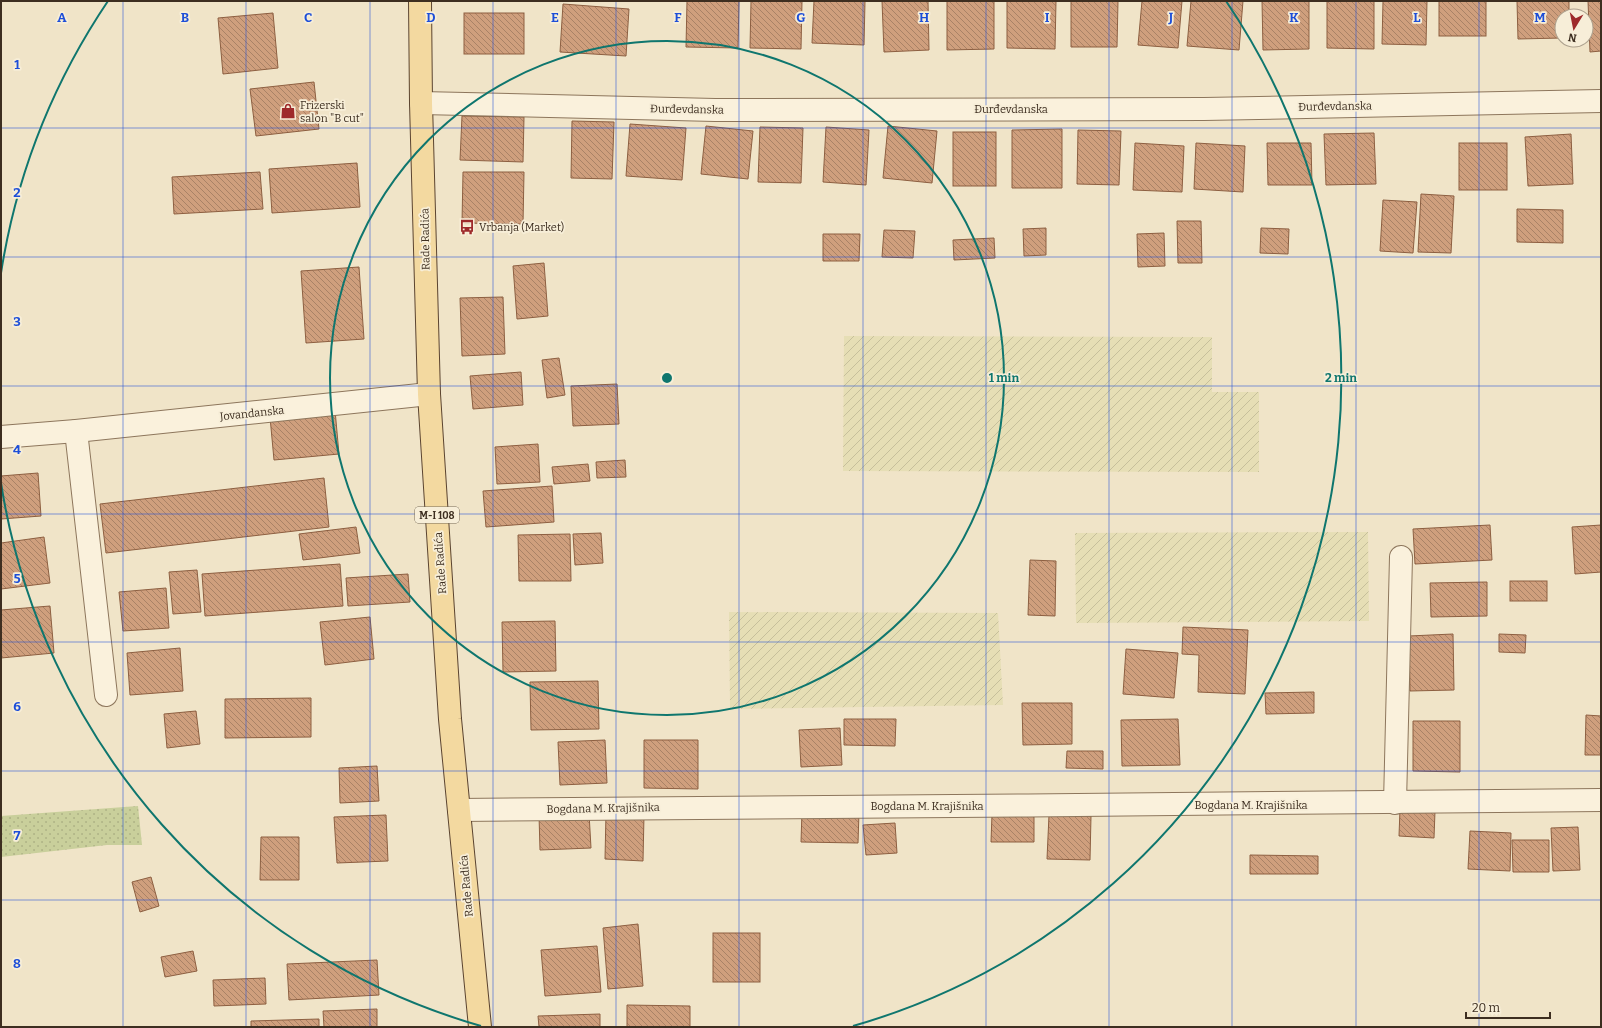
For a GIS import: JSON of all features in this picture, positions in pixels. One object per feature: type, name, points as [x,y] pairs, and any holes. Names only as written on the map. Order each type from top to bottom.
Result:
[{"type":"main road","name":"Rade Radića","points":[[420,1],[421,103],[429,394],[449,704],[480,1027]]},
{"type":"street","name":"Đurđevdanska","points":[[421,103],[747,110],[1204,109],[1601,101]]},
{"type":"street","name":"Jovandanska","points":[[1,437],[76,432],[429,394]]},
{"type":"street","points":[[76,432],[106,695]]},
{"type":"street","points":[[1395,803],[1401,557]]},
{"type":"street","name":"Bogdana M. Krajišnika","points":[[459,810],[1601,800]]},
{"type":"shaded area","points":[[844,336],[1212,337],[1212,392],[1259,392],[1259,472],[843,471]]},
{"type":"shaded area","points":[[1368,532],[1369,621],[1076,623],[1075,533]]},
{"type":"shaded area","points":[[729,612],[998,613],[1003,705],[730,709]]},
{"type":"green space","points":[[138,806],[142,845],[107,845],[1,857],[1,816]]},
{"type":"building","points":[[687,1],[739,1],[738,48],[686,47]]},
{"type":"building","points":[[751,1],[802,1],[801,49],[750,48]]},
{"type":"building","points":[[814,1],[865,1],[864,45],[812,43]]},
{"type":"building","points":[[882,1],[928,1],[929,50],[884,52]]},
{"type":"building","points":[[947,1],[994,1],[994,49],[947,50]]},
{"type":"building","points":[[1007,1],[1056,1],[1055,49],[1007,48]]},
{"type":"building","points":[[1071,1],[1118,1],[1117,47],[1071,47]]},
{"type":"building","points":[[1142,1],[1182,1],[1178,48],[1138,45]]},
{"type":"building","points":[[1191,1],[1243,1],[1239,50],[1187,46]]},
{"type":"building","points":[[1262,1],[1309,1],[1309,49],[1263,50]]},
{"type":"building","points":[[1327,1],[1374,1],[1374,49],[1327,48]]},
{"type":"building","points":[[1383,1],[1427,1],[1426,45],[1382,44]]},
{"type":"building","points":[[1439,1],[1486,1],[1486,36],[1439,36]]},
{"type":"building","points":[[1517,1],[1569,1],[1569,8],[1554,8],[1554,38],[1518,39]]},
{"type":"building","points":[[1588,1],[1601,1],[1601,51],[1590,52],[1590,48],[1594,48],[1594,8],[1588,8]]},
{"type":"building","points":[[563,4],[629,9],[626,56],[560,52]]},
{"type":"building","points":[[273,13],[278,68],[223,74],[218,18]]},
{"type":"building","points":[[464,13],[524,13],[524,54],[464,54]]},
{"type":"building","points":[[314,82],[319,129],[256,136],[250,89]]},
{"type":"building","points":[[462,116],[524,117],[523,162],[460,160]]},
{"type":"building","points":[[572,121],[614,122],[612,179],[571,178]]},
{"type":"building","points":[[630,124],[686,128],[682,180],[626,176]]},
{"type":"building","points":[[706,126],[753,131],[748,179],[701,174]]},
{"type":"building","points":[[888,126],[937,131],[932,183],[883,178]]},
{"type":"building","points":[[760,127],[803,128],[801,183],[758,182]]},
{"type":"building","points":[[826,127],[869,130],[866,185],[823,182]]},
{"type":"building","points":[[1062,129],[1062,188],[1012,188],[1012,130]]},
{"type":"building","points":[[1078,130],[1121,131],[1119,185],[1077,184]]},
{"type":"building","points":[[953,132],[996,132],[996,186],[953,186]]},
{"type":"building","points":[[1374,133],[1376,184],[1326,185],[1324,134]]},
{"type":"building","points":[[1571,134],[1573,184],[1528,186],[1525,137]]},
{"type":"building","points":[[1135,143],[1184,146],[1182,192],[1133,190]]},
{"type":"building","points":[[1196,143],[1245,146],[1243,192],[1194,189]]},
{"type":"building","points":[[1267,143],[1311,143],[1312,185],[1268,185]]},
{"type":"building","points":[[1459,143],[1507,143],[1507,190],[1459,190]]},
{"type":"building","points":[[357,163],[360,207],[272,213],[269,169]]},
{"type":"building","points":[[260,172],[263,209],[174,214],[172,177]]},
{"type":"building","points":[[463,172],[524,172],[523,224],[462,223]]},
{"type":"building","points":[[1421,194],[1454,196],[1451,253],[1418,252]]},
{"type":"building","points":[[1383,200],[1417,202],[1413,253],[1380,251]]},
{"type":"building","points":[[1517,209],[1563,210],[1563,243],[1517,242]]},
{"type":"building","points":[[1177,221],[1201,221],[1202,263],[1178,263]]},
{"type":"building","points":[[1046,228],[1046,255],[1024,256],[1023,229]]},
{"type":"building","points":[[1261,228],[1289,229],[1288,254],[1260,253]]},
{"type":"building","points":[[884,230],[915,231],[913,258],[882,257]]},
{"type":"building","points":[[1164,233],[1165,266],[1138,267],[1137,234]]},
{"type":"building","points":[[823,234],[860,234],[859,261],[823,261]]},
{"type":"building","points":[[994,238],[995,258],[954,260],[953,240]]},
{"type":"building","points":[[544,263],[548,316],[517,319],[513,266]]},
{"type":"building","points":[[359,267],[364,339],[306,343],[301,271]]},
{"type":"building","points":[[503,297],[505,354],[462,356],[460,298]]},
{"type":"building","points":[[559,358],[565,395],[547,398],[542,360]]},
{"type":"building","points":[[521,372],[523,405],[473,409],[470,376]]},
{"type":"building","points":[[617,384],[619,424],[573,426],[571,386]]},
{"type":"building","points":[[335,410],[339,454],[274,460],[270,417]]},
{"type":"building","points":[[538,444],[540,482],[497,484],[495,447]]},
{"type":"building","points":[[625,460],[626,477],[597,478],[596,462]]},
{"type":"building","points":[[588,464],[590,481],[554,484],[552,467]]},
{"type":"building","points":[[38,473],[41,516],[1,519],[1,476]]},
{"type":"building","points":[[324,478],[329,527],[106,553],[100,504]]},
{"type":"building","points":[[552,486],[554,522],[486,527],[483,491]]},
{"type":"building","points":[[1490,525],[1492,560],[1415,564],[1413,529]]},
{"type":"building","points":[[1601,525],[1601,572],[1575,574],[1572,527]]},
{"type":"building","points":[[356,527],[360,553],[303,560],[299,534]]},
{"type":"building","points":[[601,533],[603,563],[575,565],[573,534]]},
{"type":"building","points":[[570,534],[571,581],[519,581],[518,535]]},
{"type":"building","points":[[44,537],[50,583],[1,589],[1,543]]},
{"type":"building","points":[[1030,560],[1056,561],[1055,616],[1028,615]]},
{"type":"building","points":[[340,564],[343,606],[205,616],[202,574]]},
{"type":"building","points":[[197,570],[201,612],[173,614],[169,572]]},
{"type":"building","points":[[408,574],[410,602],[348,606],[346,578]]},
{"type":"building","points":[[1510,581],[1547,581],[1547,601],[1510,601]]},
{"type":"building","points":[[1487,582],[1487,616],[1431,617],[1430,583]]},
{"type":"building","points":[[166,588],[169,628],[123,631],[119,592]]},
{"type":"building","points":[[50,606],[54,653],[1,658],[1,610]]},
{"type":"building","points":[[370,617],[374,659],[325,665],[320,622]]},
{"type":"building","points":[[555,621],[556,671],[503,672],[502,622]]},
{"type":"building","points":[[1183,627],[1248,630],[1245,694],[1198,692],[1199,655],[1182,654]]},
{"type":"building","points":[[1453,634],[1454,690],[1410,691],[1409,636]]},
{"type":"building","points":[[1499,634],[1526,635],[1525,653],[1499,652]]},
{"type":"building","points":[[180,648],[183,691],[130,695],[127,653]]},
{"type":"building","points":[[1126,649],[1178,653],[1174,698],[1123,694]]},
{"type":"building","points":[[598,681],[599,729],[531,730],[530,682]]},
{"type":"building","points":[[1314,692],[1314,713],[1266,714],[1265,693]]},
{"type":"building","points":[[311,698],[311,737],[225,738],[225,699]]},
{"type":"building","points":[[1022,703],[1072,703],[1072,744],[1023,745]]},
{"type":"building","points":[[196,711],[200,744],[167,748],[164,714]]},
{"type":"building","points":[[1586,715],[1601,716],[1601,755],[1585,755]]},
{"type":"building","points":[[844,719],[896,719],[895,746],[844,745]]},
{"type":"building","points":[[1178,719],[1180,765],[1122,766],[1121,720]]},
{"type":"building","points":[[1413,721],[1460,721],[1460,772],[1413,771]]},
{"type":"building","points":[[840,728],[842,765],[801,767],[799,730]]},
{"type":"building","points":[[605,740],[607,783],[560,785],[558,742]]},
{"type":"building","points":[[644,740],[698,740],[698,789],[644,788]]},
{"type":"building","points":[[1067,751],[1103,751],[1103,769],[1066,768]]},
{"type":"building","points":[[377,766],[379,801],[340,803],[339,768]]},
{"type":"building","points":[[1400,809],[1435,811],[1434,838],[1399,836]]},
{"type":"building","points":[[802,811],[859,812],[858,843],[801,842]]},
{"type":"building","points":[[589,813],[591,848],[540,850],[539,815]]},
{"type":"building","points":[[606,813],[644,815],[643,861],[605,859]]},
{"type":"building","points":[[992,814],[1034,814],[1034,842],[991,842]]},
{"type":"building","points":[[386,815],[388,861],[337,863],[334,817]]},
{"type":"building","points":[[1049,815],[1091,816],[1090,860],[1047,859]]},
{"type":"building","points":[[895,823],[897,853],[866,855],[863,825]]},
{"type":"building","points":[[1578,827],[1580,870],[1553,871],[1551,828]]},
{"type":"building","points":[[1470,831],[1511,833],[1510,871],[1468,869]]},
{"type":"building","points":[[261,837],[299,837],[299,880],[260,880]]},
{"type":"building","points":[[1512,840],[1549,840],[1549,872],[1513,872]]},
{"type":"building","points":[[1250,855],[1318,856],[1318,874],[1250,874]]},
{"type":"building","points":[[151,877],[159,906],[140,912],[132,882]]},
{"type":"building","points":[[638,924],[643,986],[608,989],[603,928]]},
{"type":"building","points":[[713,933],[760,933],[760,982],[713,982]]},
{"type":"building","points":[[597,946],[601,992],[545,996],[541,950]]},
{"type":"building","points":[[193,951],[197,971],[165,977],[161,957]]},
{"type":"building","points":[[377,960],[379,995],[289,1000],[287,964]]},
{"type":"building","points":[[265,978],[266,1004],[214,1006],[213,980]]},
{"type":"building","points":[[627,1005],[690,1006],[690,1027],[627,1027]]},
{"type":"building","points":[[377,1009],[377,1027],[324,1027],[323,1011]]},
{"type":"building","points":[[600,1014],[600,1027],[539,1027],[538,1016]]},
{"type":"building","points":[[319,1019],[319,1027],[251,1027],[251,1021]]},
{"type":"place","name":"Frizerski salon \"B cut\"","points":[[288,111]]},
{"type":"place","name":"Vrbanja (Market)","points":[[467,227]]}]
